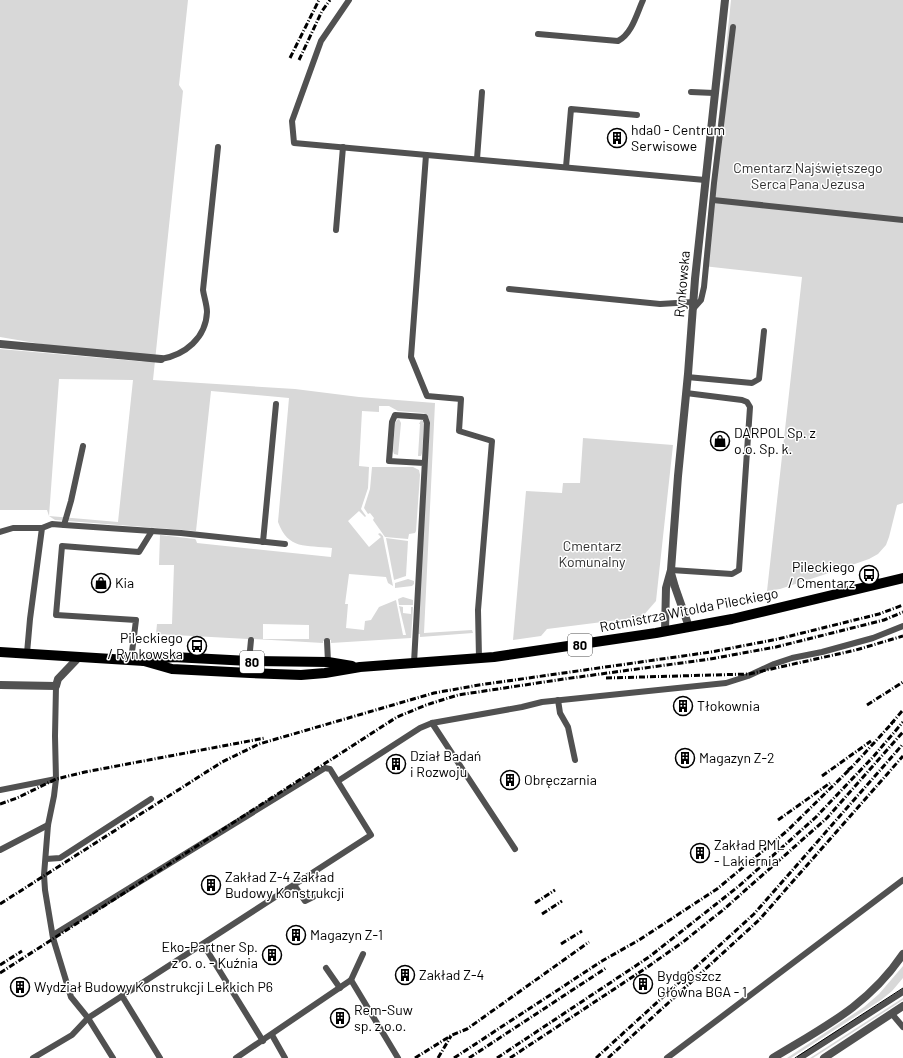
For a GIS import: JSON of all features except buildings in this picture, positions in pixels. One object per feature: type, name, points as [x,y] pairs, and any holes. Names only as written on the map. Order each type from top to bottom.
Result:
[{"type":"main road","name":"Rotmistrza Witolda Pileckiego","points":[[0,652],[144,661],[172,669],[301,675],[325,673],[360,667],[479,658],[550,649],[665,631],[762,612],[902,579]]},
{"type":"main road","name":"Rotmistrza Witolda Pileckiego","points":[[144,661],[173,657],[249,662],[328,662],[360,667]]},
{"type":"street","name":"Rynkowska","points":[[665,631],[666,588],[671,570],[693,306],[714,93],[725,0]]},
{"type":"street","points":[[0,344],[161,359]]},
{"type":"street","name":"Rynkowska","points":[[671,570],[674,587],[688,627]]},
{"type":"street","points":[[0,685],[56,686],[58,679],[79,657]]},
{"type":"street","points":[[773,1058],[857,1006],[884,980],[903,954]]},
{"type":"street","points":[[824,1058],[903,1006]]},
{"type":"lane","points":[[349,0],[321,41],[292,121],[294,142],[705,180]]},
{"type":"lane","points":[[538,34],[618,41],[624,38],[628,33],[643,0]]},
{"type":"lane","points":[[509,289],[693,306],[701,300],[704,287],[733,27]]},
{"type":"lane","points":[[477,159],[482,92]]},
{"type":"lane","points":[[691,92],[714,93]]},
{"type":"lane","points":[[566,167],[571,108],[637,115]]},
{"type":"lane","points":[[161,359],[171,357],[187,349],[202,335],[207,312],[203,290],[218,147]]},
{"type":"lane","points":[[336,230],[343,147]]},
{"type":"lane","points":[[426,154],[412,357],[427,396],[461,400],[459,431],[492,441],[478,610],[479,658]]},
{"type":"lane","points":[[713,200],[903,220]]},
{"type":"lane","points":[[687,377],[752,383],[759,380],[764,331]]},
{"type":"lane","points":[[671,570],[732,574],[739,570],[750,407],[747,402],[742,400],[686,393]]},
{"type":"lane","points":[[263,542],[276,404]]},
{"type":"lane","points":[[414,663],[424,463],[426,420],[424,417],[395,416],[392,422],[389,461],[424,463]]},
{"type":"lane","points":[[64,525],[83,446]]},
{"type":"lane","points":[[0,532],[13,528],[42,528],[52,524],[152,531],[285,544]]},
{"type":"lane","points":[[27,653],[42,528]]},
{"type":"lane","points":[[131,660],[136,620],[56,615],[62,546],[139,552],[152,531]]},
{"type":"lane","points":[[338,781],[420,728],[432,723],[542,702],[726,684],[780,662],[873,638],[903,626]]},
{"type":"lane","points":[[249,662],[250,640]]},
{"type":"lane","points":[[327,641],[328,662]]},
{"type":"lane","points":[[56,686],[56,779],[48,824],[44,875],[45,890],[53,935],[71,997],[88,1018],[113,1058]]},
{"type":"lane","points":[[558,700],[560,714],[568,727],[575,760]]},
{"type":"lane","points":[[432,723],[515,849]]},
{"type":"lane","points":[[33,1058],[72,1035],[88,1018],[372,835],[330,769],[325,768],[53,935]]},
{"type":"lane","points":[[0,790],[56,779]]},
{"type":"lane","points":[[46,859],[60,858],[150,799]]},
{"type":"lane","points":[[0,850],[48,824]]},
{"type":"lane","points":[[667,1058],[903,880]]},
{"type":"lane","points":[[294,885],[305,901],[313,897]]},
{"type":"lane","points":[[203,944],[263,1041]]},
{"type":"lane","points":[[236,1058],[351,980],[364,954]]},
{"type":"lane","points":[[326,968],[340,988]]},
{"type":"lane","points":[[351,980],[398,1058]]},
{"type":"lane","points":[[800,1058],[903,992]]},
{"type":"lane","points":[[122,996],[160,1058]]},
{"type":"lane","points":[[892,1014],[903,1027]]},
{"type":"lane","points":[[272,1035],[285,1058]]},
{"type":"green space","points":[[0,0],[188,0],[179,85],[183,91],[153,380],[295,389],[359,397],[435,403],[424,633],[472,630],[473,633],[420,637],[420,634],[418,634],[424,499],[430,423],[429,418],[424,413],[398,411],[389,406],[379,406],[379,412],[362,411],[359,466],[369,467],[368,488],[361,509],[366,516],[365,517],[359,511],[348,521],[369,547],[381,537],[378,534],[380,533],[383,536],[393,586],[388,583],[386,577],[349,574],[345,604],[348,604],[346,628],[364,630],[365,621],[371,620],[379,607],[396,600],[403,635],[406,635],[399,606],[403,607],[403,613],[411,614],[411,607],[413,607],[411,638],[331,643],[331,640],[323,641],[323,643],[254,639],[253,638],[248,639],[156,634],[157,624],[172,624],[174,565],[159,565],[160,535],[195,539],[197,543],[331,557],[332,548],[306,546],[293,542],[282,531],[278,522],[289,398],[211,391],[196,531],[55,520],[49,516],[47,510],[0,510],[0,349],[147,362],[0,337]],"holes":[[[59,379],[133,380],[118,522],[49,516]],[[263,624],[309,625],[309,639],[263,639]]]},
{"type":"green space","name":"Cmentarz Najświętszego Serca Pana Jezusa","points":[[731,0],[903,0],[903,503],[897,505],[886,545],[878,554],[869,559],[829,573],[780,589],[767,591],[802,277],[703,266]]},
{"type":"green space","points":[[399,419],[401,423],[398,455],[394,454],[393,451],[395,423]]},
{"type":"green space","points":[[421,420],[424,424],[422,453],[421,456],[418,456],[419,424]]},
{"type":"green space","name":"Cmentarz Komunalny","points":[[583,438],[673,445],[656,601],[642,617],[547,629],[541,636],[513,640],[526,491],[562,493],[563,483],[580,483]]},
{"type":"green space","points":[[372,467],[413,467],[419,470],[420,475],[416,531],[415,533],[409,534],[408,539],[385,537],[373,520],[374,518],[370,513],[368,514],[364,508],[370,489]]},
{"type":"green space","points":[[386,538],[408,541],[406,576],[394,580]]},
{"type":"green space","points":[[408,579],[414,581],[412,586],[395,588],[395,583]]},
{"type":"green space","points":[[403,597],[413,600],[413,605],[399,605],[398,599]]},
{"type":"green space","points":[[903,966],[903,978],[892,991],[881,1000],[791,1058],[787,1058],[864,1007],[879,994]]},
{"type":"green space","points":[[903,998],[903,1000],[813,1058],[810,1058]]},
{"type":"tram line","points":[[795,1058],[903,988]]},
{"type":"railway","points":[[290,58],[319,0]]},
{"type":"railway","points":[[299,60],[322,11],[330,0]]},
{"type":"railway","points":[[0,904],[222,762],[259,744],[434,693],[479,685],[711,652],[778,639],[879,614],[903,605]]},
{"type":"railway","points":[[0,973],[397,717],[426,705],[458,695],[710,659],[776,647],[884,620],[903,612]]},
{"type":"railway","points":[[606,678],[749,674],[856,650],[903,636]]},
{"type":"railway","points":[[867,705],[903,682]]},
{"type":"railway","points":[[891,724],[903,710]]},
{"type":"railway","points":[[848,770],[894,721]]},
{"type":"railway","points":[[497,1058],[649,957],[739,886],[816,817],[873,757],[903,722]]},
{"type":"railway","points":[[510,1058],[646,968],[683,942],[723,910],[827,818],[903,732]]},
{"type":"railway","points":[[0,804],[17,798],[56,779],[85,772],[265,738]]},
{"type":"railway","points":[[822,776],[871,741]]},
{"type":"railway","points":[[596,1058],[754,914],[903,744]]},
{"type":"railway","points":[[608,1058],[759,920],[903,756]]},
{"type":"railway","points":[[454,1058],[602,961],[639,940],[717,889],[787,831],[852,767]]},
{"type":"railway","points":[[778,820],[830,783]]},
{"type":"railway","points":[[535,903],[555,890]]},
{"type":"railway","points":[[542,914],[562,901]]},
{"type":"railway","points":[[561,944],[582,931]]},
{"type":"railway","points":[[415,1058],[452,1035],[467,1029],[589,942]]},
{"type":"railway","points":[[0,965],[22,951]]},
{"type":"railway","points":[[469,1058],[606,968]]},
{"type":"railway","points":[[438,1058],[451,1036]]},
{"type":"place","name":"hda0 - Centrum Serwisowe","points":[[617,138]]},
{"type":"place","name":"DARPOL Sp. z o.o. Sp. k.","points":[[720,441]]},
{"type":"place","name":"Pileckiego / Cmentarz","points":[[869,575]]},
{"type":"place","name":"Kia","points":[[101,583]]},
{"type":"place","name":"Pileckiego / Rynkowska","points":[[197,646]]},
{"type":"place","name":"Tłokownia","points":[[683,706]]},
{"type":"place","name":"Magazyn Z-2","points":[[685,758]]},
{"type":"place","name":"Dział Badań i Rozwoju","points":[[396,764]]},
{"type":"place","name":"Obręczarnia","points":[[510,780]]},
{"type":"place","name":"Zakład PML - Lakiernia","points":[[700,853]]},
{"type":"place","name":"Zakład Z-4 Zakład Budowy Konstrukcji","points":[[211,885]]},
{"type":"place","name":"Magazyn Z-1","points":[[296,935]]},
{"type":"place","name":"Eko-Partner Sp. z o. o. - Kuźnia","points":[[272,955]]},
{"type":"place","name":"Zakład Z-4","points":[[405,975]]},
{"type":"place","name":"Bydgoszcz Główna BGA - 1","points":[[643,984]]},
{"type":"place","name":"Wydział Budowy Konstrukcji Lekkich P6","points":[[20,987]]},
{"type":"place","name":"Rem-Suw sp. z o.o.","points":[[340,1018]]}]
